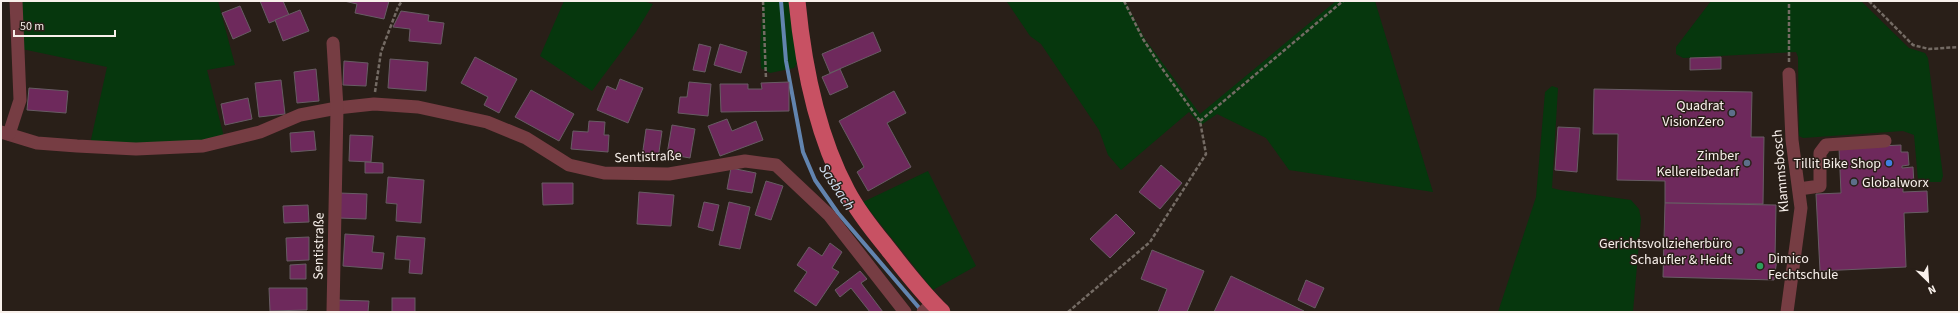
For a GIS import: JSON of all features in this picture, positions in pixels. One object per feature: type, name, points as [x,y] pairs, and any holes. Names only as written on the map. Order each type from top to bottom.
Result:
[{"type":"main road","points":[[797,1],[800,30],[808,73],[831,157],[847,191],[862,216],[906,273],[931,309]]},
{"type":"street","points":[[16,1],[20,100],[5,133],[37,143],[77,146],[136,149],[203,146],[260,132],[300,115],[337,108]]},
{"type":"street","name":"Sentistraße","points":[[333,43],[337,108],[333,312]]},
{"type":"street","name":"Klammsbosch","points":[[1787,312],[1801,208],[1792,140],[1789,74]]},
{"type":"street","name":"Sentistraße","points":[[337,108],[374,104],[418,107],[487,122],[526,138],[568,165],[604,172],[669,174],[745,161],[776,165],[829,216],[905,312]]},
{"type":"street","points":[[1799,189],[1820,186],[1820,153],[1826,146],[1885,141]]},
{"type":"path","points":[[374,104],[381,52],[398,7],[402,1]]},
{"type":"path","points":[[763,1],[766,79]]},
{"type":"path","points":[[1068,312],[1150,242],[1206,154],[1200,120],[1161,67],[1143,39],[1124,1]]},
{"type":"path","points":[[1200,120],[1343,1]]},
{"type":"path","points":[[1789,74],[1790,1]]},
{"type":"path","points":[[1869,1],[1913,45],[1929,49],[1959,47]]},
{"type":"green space","points":[[20,1],[218,1],[235,65],[207,70],[224,137],[187,143],[90,144],[107,67],[22,49]]},
{"type":"green space","points":[[564,1],[643,1],[653,4],[636,32],[592,91],[540,56]]},
{"type":"green space","points":[[763,1],[790,1],[797,63],[794,68],[770,73],[761,68],[760,47]]},
{"type":"green space","points":[[1125,1],[1145,39],[1200,114],[1336,1],[1375,1],[1433,192],[1289,170],[1266,138],[1217,114],[1201,125],[1189,112],[1121,170],[1108,155],[1099,130],[1041,44],[1030,36],[1007,2]]},
{"type":"green space","points":[[1711,1],[1861,1],[1909,48],[1925,53],[1928,58],[1943,176],[1941,182],[1920,182],[1918,180],[1914,135],[1903,131],[1803,138],[1799,136],[1798,57],[1796,52],[1683,58],[1676,54],[1676,47]]},
{"type":"green space","points":[[1552,86],[1558,88],[1552,188],[1631,200],[1639,209],[1641,219],[1633,312],[1498,312],[1536,197],[1545,92]]},
{"type":"green space","points":[[928,171],[976,266],[933,290],[863,202]]},
{"type":"building","points":[[260,1],[283,1],[289,15],[269,23]]},
{"type":"building","points":[[344,1],[389,1],[384,19],[355,13],[357,4]]},
{"type":"building","points":[[240,6],[251,31],[233,39],[222,13]]},
{"type":"building","points":[[300,10],[309,31],[283,41],[275,20]]},
{"type":"building","points":[[401,11],[429,15],[428,21],[444,23],[441,44],[409,41],[410,29],[393,27]]},
{"type":"building","points":[[873,32],[881,51],[830,73],[822,54]]},
{"type":"building","points":[[699,44],[711,47],[705,72],[693,70]]},
{"type":"building","points":[[720,44],[747,52],[741,73],[714,65]]},
{"type":"building","points":[[475,57],[517,79],[499,113],[484,105],[488,97],[461,83]]},
{"type":"building","points":[[1721,57],[1721,69],[1690,70],[1690,58]]},
{"type":"building","points":[[390,59],[428,62],[426,91],[388,88]]},
{"type":"building","points":[[344,61],[368,63],[366,86],[343,85]]},
{"type":"building","points":[[316,69],[319,101],[297,103],[294,72]]},
{"type":"building","points":[[840,69],[848,87],[830,95],[822,77]]},
{"type":"building","points":[[620,79],[643,88],[628,123],[597,110],[607,86],[616,90]]},
{"type":"building","points":[[281,80],[285,114],[259,117],[255,83]]},
{"type":"building","points":[[689,82],[711,84],[708,116],[678,113],[680,97],[687,97]]},
{"type":"building","points":[[789,82],[789,111],[721,112],[720,84],[748,84],[748,89],[762,89],[761,83]]},
{"type":"building","points":[[29,88],[68,91],[66,113],[27,110]]},
{"type":"building","points":[[1594,89],[1752,92],[1751,137],[1764,137],[1763,204],[1665,203],[1665,181],[1617,180],[1618,134],[1593,134]]},
{"type":"building","points":[[531,90],[574,114],[559,141],[515,117]]},
{"type":"building","points":[[894,91],[906,113],[887,123],[911,167],[868,191],[857,172],[864,167],[839,121]]},
{"type":"building","points":[[248,98],[252,119],[225,125],[221,104]]},
{"type":"building","points":[[727,119],[732,131],[756,121],[763,140],[720,156],[708,126]]},
{"type":"building","points":[[589,121],[605,122],[604,135],[609,135],[608,152],[571,149],[573,131],[588,132]]},
{"type":"building","points":[[672,125],[695,129],[690,158],[667,154]]},
{"type":"building","points":[[1558,127],[1580,128],[1577,172],[1555,170]]},
{"type":"building","points":[[646,129],[662,131],[658,159],[642,157]]},
{"type":"building","points":[[314,131],[316,150],[291,152],[290,133]]},
{"type":"building","points":[[350,135],[373,136],[371,162],[349,161]]},
{"type":"building","points":[[1901,145],[1901,152],[1908,152],[1909,165],[1902,166],[1902,168],[1913,167],[1914,185],[1903,186],[1903,192],[1927,191],[1928,212],[1904,213],[1906,267],[1820,271],[1816,194],[1841,193],[1839,148]]},
{"type":"building","points":[[365,162],[383,163],[383,173],[365,173]]},
{"type":"building","points":[[1161,165],[1182,183],[1160,209],[1139,192]]},
{"type":"building","points":[[731,168],[756,173],[752,193],[727,189]]},
{"type":"building","points":[[388,177],[424,180],[421,223],[396,221],[397,204],[386,203]]},
{"type":"building","points":[[766,181],[783,186],[771,220],[755,215]]},
{"type":"building","points":[[542,183],[573,183],[573,204],[543,205]]},
{"type":"building","points":[[639,192],[674,195],[671,226],[637,224]]},
{"type":"building","points":[[339,193],[367,194],[366,219],[338,218]]},
{"type":"building","points":[[704,202],[719,205],[713,231],[698,227]]},
{"type":"building","points":[[729,202],[750,207],[740,249],[719,245]]},
{"type":"building","points":[[1665,203],[1776,205],[1775,259],[1777,259],[1774,280],[1663,277]]},
{"type":"building","points":[[308,205],[309,222],[284,223],[283,206]]},
{"type":"building","points":[[1116,214],[1135,233],[1110,258],[1090,239]]},
{"type":"building","points":[[345,234],[374,236],[372,252],[384,253],[382,269],[343,266]]},
{"type":"building","points":[[397,236],[425,238],[422,274],[409,273],[410,260],[395,259]]},
{"type":"building","points":[[309,237],[309,260],[287,261],[286,238]]},
{"type":"building","points":[[830,243],[842,252],[832,268],[839,272],[816,306],[794,291],[807,272],[797,265],[809,247],[822,256]]},
{"type":"building","points":[[1152,250],[1204,271],[1187,312],[1158,312],[1167,289],[1141,279]]},
{"type":"building","points":[[306,264],[306,279],[290,279],[290,265]]},
{"type":"building","points":[[860,271],[867,279],[861,283],[883,312],[870,312],[851,288],[840,297],[835,290]]},
{"type":"building","points":[[1231,276],[1304,311],[1214,312]]},
{"type":"building","points":[[1306,280],[1324,288],[1315,308],[1298,300]]},
{"type":"building","points":[[269,288],[307,288],[307,310],[270,311]]},
{"type":"building","points":[[392,298],[415,298],[415,312],[392,312]]},
{"type":"building","points":[[335,300],[369,301],[368,312],[335,312]]},
{"type":"waterway","name":"Sasbach","points":[[781,1],[786,61],[803,152],[815,180],[838,213],[921,310]]},
{"type":"place","name":"Quadrat VisionZero","points":[[1732,113]]},
{"type":"place","name":"Zimber Kellereibedarf","points":[[1747,163]]},
{"type":"place","name":"Tillit Bike Shop","points":[[1889,163]]},
{"type":"place","name":"Globalworx","points":[[1854,182]]},
{"type":"place","name":"Gerichtsvollzieherbüro Schaufler & Heidt","points":[[1740,251]]},
{"type":"place","name":"Dimico Fechtschule","points":[[1760,266]]}]
